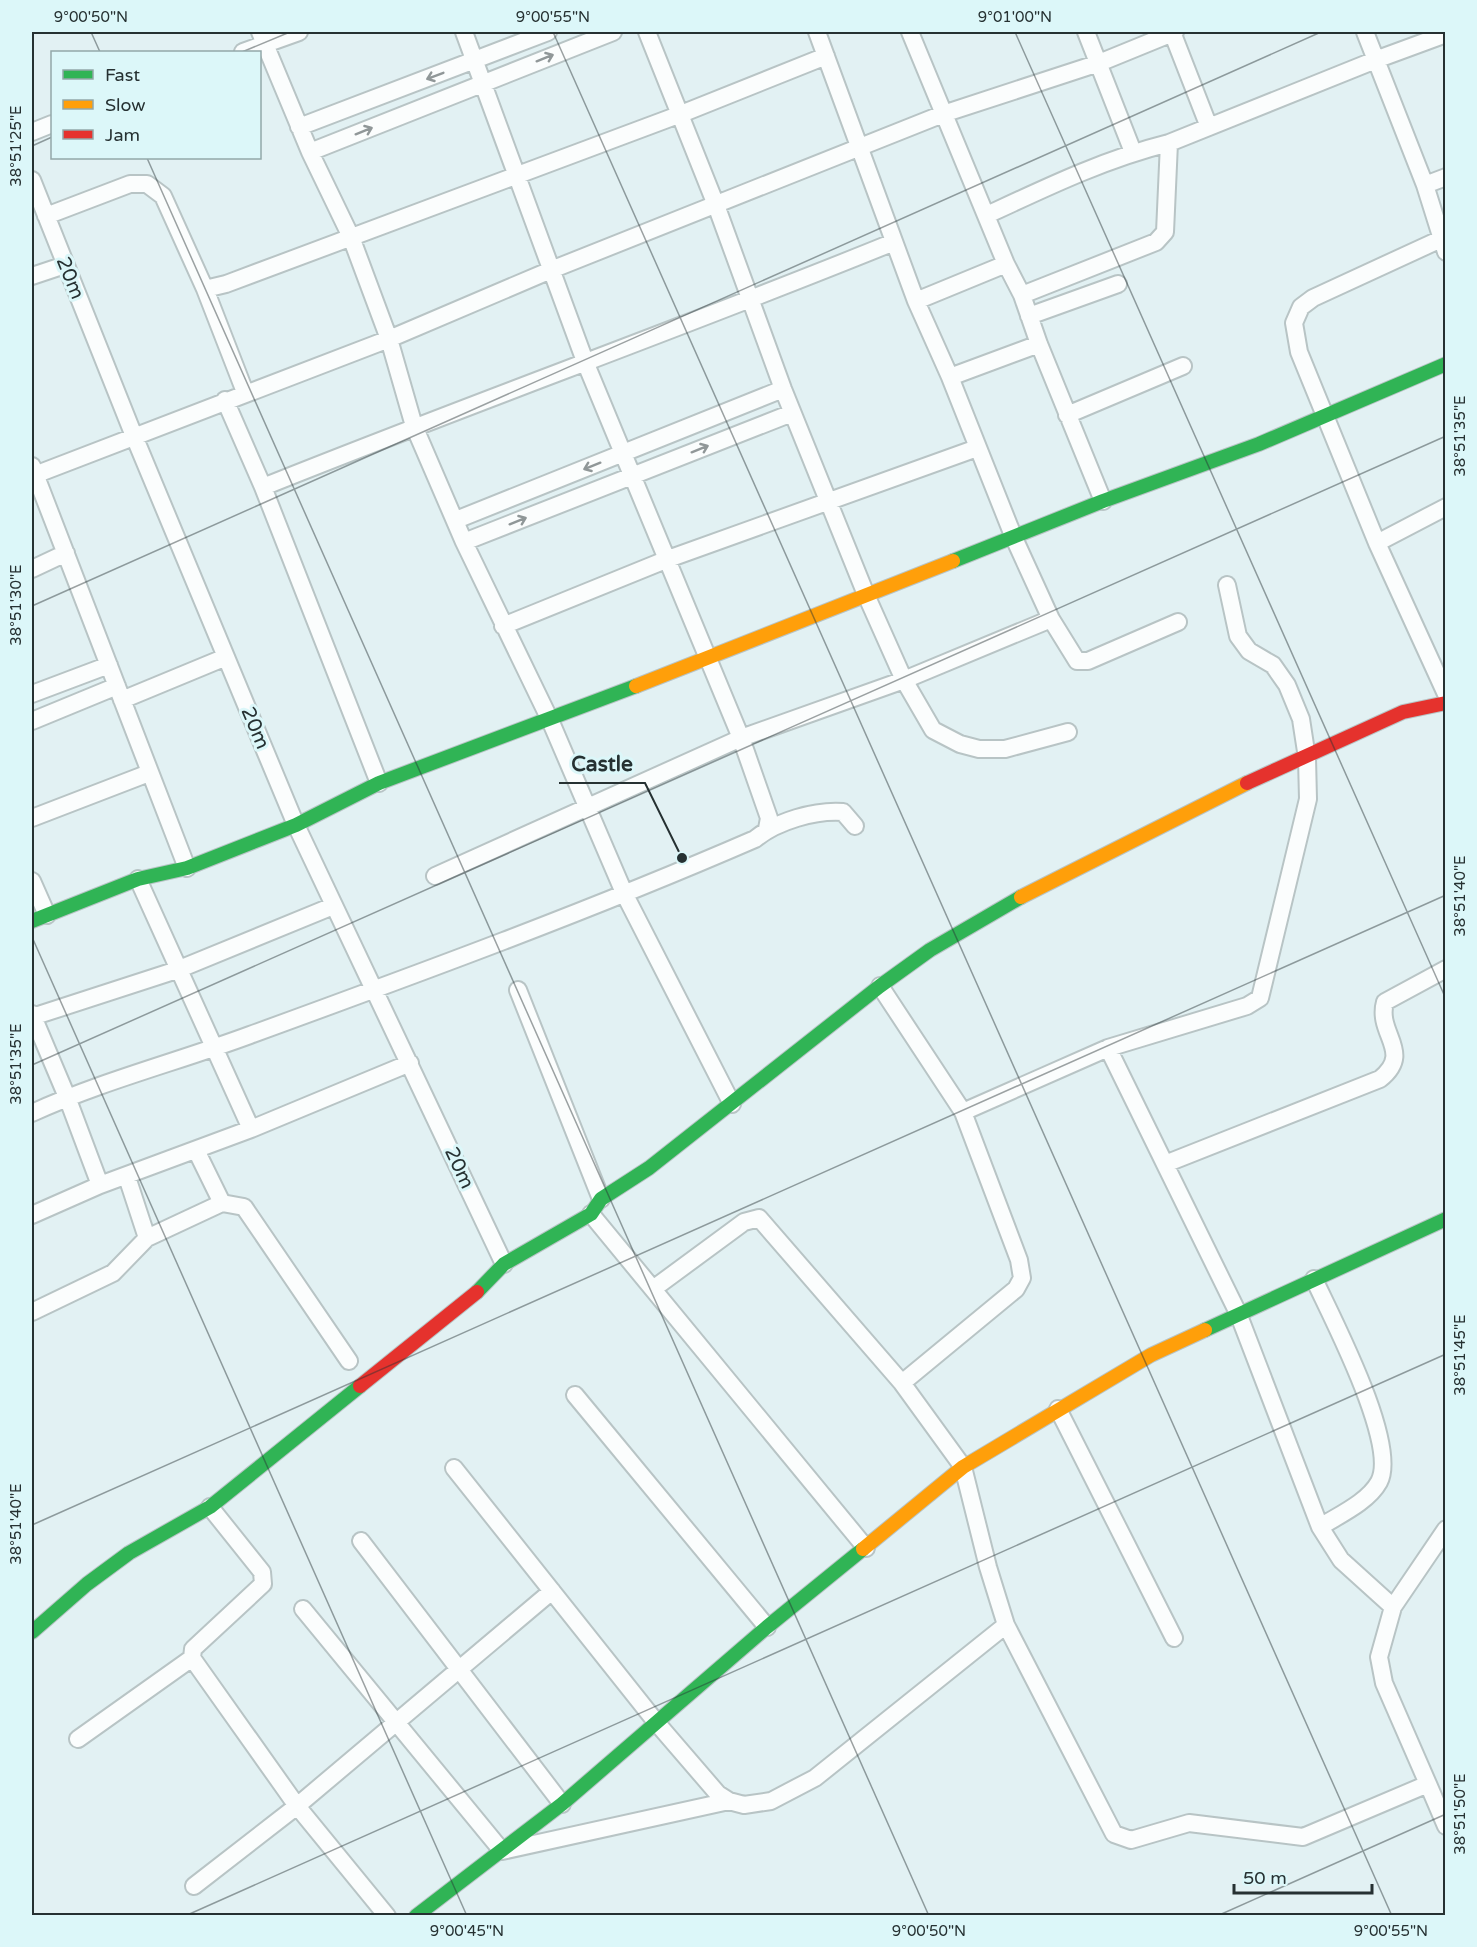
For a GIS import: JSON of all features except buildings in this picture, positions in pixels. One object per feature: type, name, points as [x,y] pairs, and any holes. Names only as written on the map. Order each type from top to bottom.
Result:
[{"type":"street","points":[[244,51],[263,38],[300,32]]},
{"type":"street","points":[[464,32],[586,364],[741,738],[769,818],[767,829]]},
{"type":"street","points":[[299,127],[548,32]]},
{"type":"street","points":[[309,152],[613,32]]},
{"type":"street","points":[[647,32],[716,205],[749,301],[792,413],[867,597],[904,680],[933,730],[960,744],[979,749],[1005,749],[1068,732]]},
{"type":"street","points":[[817,32],[916,301],[950,377],[1014,538],[1051,619],[1077,661],[1088,660],[1178,622]]},
{"type":"street","points":[[910,32],[1006,264],[1022,295],[1039,344],[1103,501]]},
{"type":"street","points":[[1086,32],[1133,152]]},
{"type":"street","points":[[187,868],[33,472],[389,339],[551,270],[943,114],[1099,63],[1173,32],[1209,127]]},
{"type":"street","points":[[1365,32],[1378,59],[1425,185],[1444,246],[1313,298],[1301,307],[1294,323],[1299,352],[1324,418],[1377,543],[1446,694]]},
{"type":"street","points":[[987,215],[1058,182],[1133,152],[1169,143],[1446,34]]},
{"type":"street","points":[[263,38],[309,152],[351,237],[389,339],[414,426],[464,543],[550,720],[626,895],[732,1104]]},
{"type":"street","points":[[204,290],[226,284],[681,114],[826,56]]},
{"type":"street","points":[[32,132],[51,124]]},
{"type":"street","points":[[1022,295],[1156,242],[1165,232],[1169,143]]},
{"type":"street","points":[[1425,185],[1446,177]]},
{"type":"street","name":"20m","points":[[32,180],[134,436],[296,825],[504,1264]]},
{"type":"street","points":[[46,216],[130,184],[147,184],[163,196],[245,392]]},
{"type":"street","points":[[263,487],[414,426],[586,364],[749,301],[894,242]]},
{"type":"street","points":[[916,301],[1006,264]]},
{"type":"street","points":[[32,276],[65,265]]},
{"type":"street","points":[[1029,316],[1118,284]]},
{"type":"street","points":[[950,377],[1039,344]]},
{"type":"street","points":[[32,881],[39,918],[138,879],[187,868],[296,825],[379,783],[709,659],[1103,501],[1324,418],[1446,364]]},
{"type":"street","points":[[1067,415],[1184,366]]},
{"type":"street","points":[[456,520],[783,389]]},
{"type":"street","points":[[225,400],[263,487],[379,783]]},
{"type":"street","points":[[464,543],[792,413]]},
{"type":"street","points":[[503,626],[668,559],[977,448]]},
{"type":"street","points":[[1377,543],[1446,507]]},
{"type":"street","points":[[32,569],[66,553]]},
{"type":"street","points":[[963,1112],[1108,1048],[1247,1006],[1260,998],[1308,799],[1307,758],[1301,718],[1287,685],[1273,664],[1249,651],[1238,636],[1227,585]]},
{"type":"street","points":[[435,876],[741,738],[904,680],[1051,619]]},
{"type":"street","points":[[32,721],[226,657]]},
{"type":"street","points":[[32,694],[109,664]]},
{"type":"street","points":[[32,1632],[87,1584],[129,1553],[210,1507],[483,1287],[504,1264],[591,1214],[601,1199],[649,1168],[880,986],[930,950],[1036,888],[1210,800],[1307,758],[1403,712],[1446,703]]},
{"type":"street","points":[[32,818],[149,773]]},
{"type":"street","points":[[32,1113],[67,1097],[215,1048],[626,895],[755,839],[767,829],[825,810],[843,812],[855,826]]},
{"type":"street","points":[[138,879],[177,970],[251,1129]]},
{"type":"street","points":[[100,1185],[67,1097],[32,1016],[177,970],[333,906]]},
{"type":"street","points":[[1165,1164],[1380,1079],[1391,1070],[1396,1058],[1382,1012],[1385,1002],[1446,969]]},
{"type":"street","points":[[880,986],[963,1112],[1019,1260],[1022,1278],[1016,1289],[902,1383]]},
{"type":"street","points":[[518,990],[601,1199]]},
{"type":"street","points":[[1108,1048],[1238,1313],[1320,1527],[1341,1560],[1393,1607]]},
{"type":"street","points":[[32,1215],[100,1185],[127,1177],[251,1129],[410,1063]]},
{"type":"street","points":[[196,1150],[222,1203]]},
{"type":"street","points":[[127,1177],[147,1238]]},
{"type":"street","points":[[32,1312],[113,1273],[147,1238],[222,1203],[244,1207],[349,1361]]},
{"type":"street","points":[[591,1214],[867,1548]]},
{"type":"street","points":[[653,1289],[744,1222],[759,1218],[902,1383],[963,1467],[988,1567],[1006,1625],[1114,1834],[1131,1840],[1189,1822],[1303,1837],[1428,1784]]},
{"type":"street","points":[[416,1916],[562,1804],[767,1627],[867,1548],[963,1467],[1151,1355],[1446,1219]]},
{"type":"street","points":[[1314,1279],[1371,1406],[1381,1446],[1383,1470],[1378,1483],[1366,1496],[1320,1527]]},
{"type":"street","points":[[575,1395],[767,1627]]},
{"type":"street","points":[[1058,1409],[1174,1638]]},
{"type":"street","points":[[454,1468],[656,1722],[718,1794],[729,1801],[744,1805],[771,1802],[815,1778],[1006,1625]]},
{"type":"street","points":[[210,1507],[262,1572],[263,1584],[193,1649],[192,1658],[297,1806],[387,1916]]},
{"type":"street","points":[[1446,1529],[1393,1607],[1379,1657],[1384,1683],[1446,1826]]},
{"type":"street","points":[[361,1541],[562,1804]]},
{"type":"street","points":[[194,1886],[297,1806],[552,1591]]},
{"type":"street","points":[[303,1609],[502,1851]]},
{"type":"street","points":[[78,1739],[192,1658]]},
{"type":"street","points":[[502,1851],[729,1801]]},
{"type":"traffic: fast","points":[[953,561],[1103,501],[1259,444],[1446,364]]},
{"type":"traffic: fast","points":[[32,921],[138,879],[187,868],[296,825],[379,783],[636,686]]},
{"type":"traffic: fast","points":[[477,1292],[504,1264],[591,1214],[601,1199],[649,1168],[880,986],[930,950],[1021,897]]},
{"type":"traffic: fast","points":[[1205,1330],[1446,1219]]},
{"type":"traffic: fast","points":[[32,1632],[87,1584],[129,1553],[210,1507],[360,1386]]},
{"type":"traffic: fast","points":[[416,1916],[562,1804],[767,1627],[863,1549]]},
{"type":"traffic: slow","points":[[636,686],[953,561]]},
{"type":"traffic: slow","points":[[1021,897],[1247,783]]},
{"type":"traffic: slow","points":[[863,1549],[963,1467],[1151,1355],[1205,1330]]},
{"type":"traffic: jam","points":[[1247,783],[1403,712],[1446,703]]},
{"type":"traffic: jam","points":[[360,1386],[477,1292]]},
{"type":"place","name":"Castle","points":[[682,858]]}]
